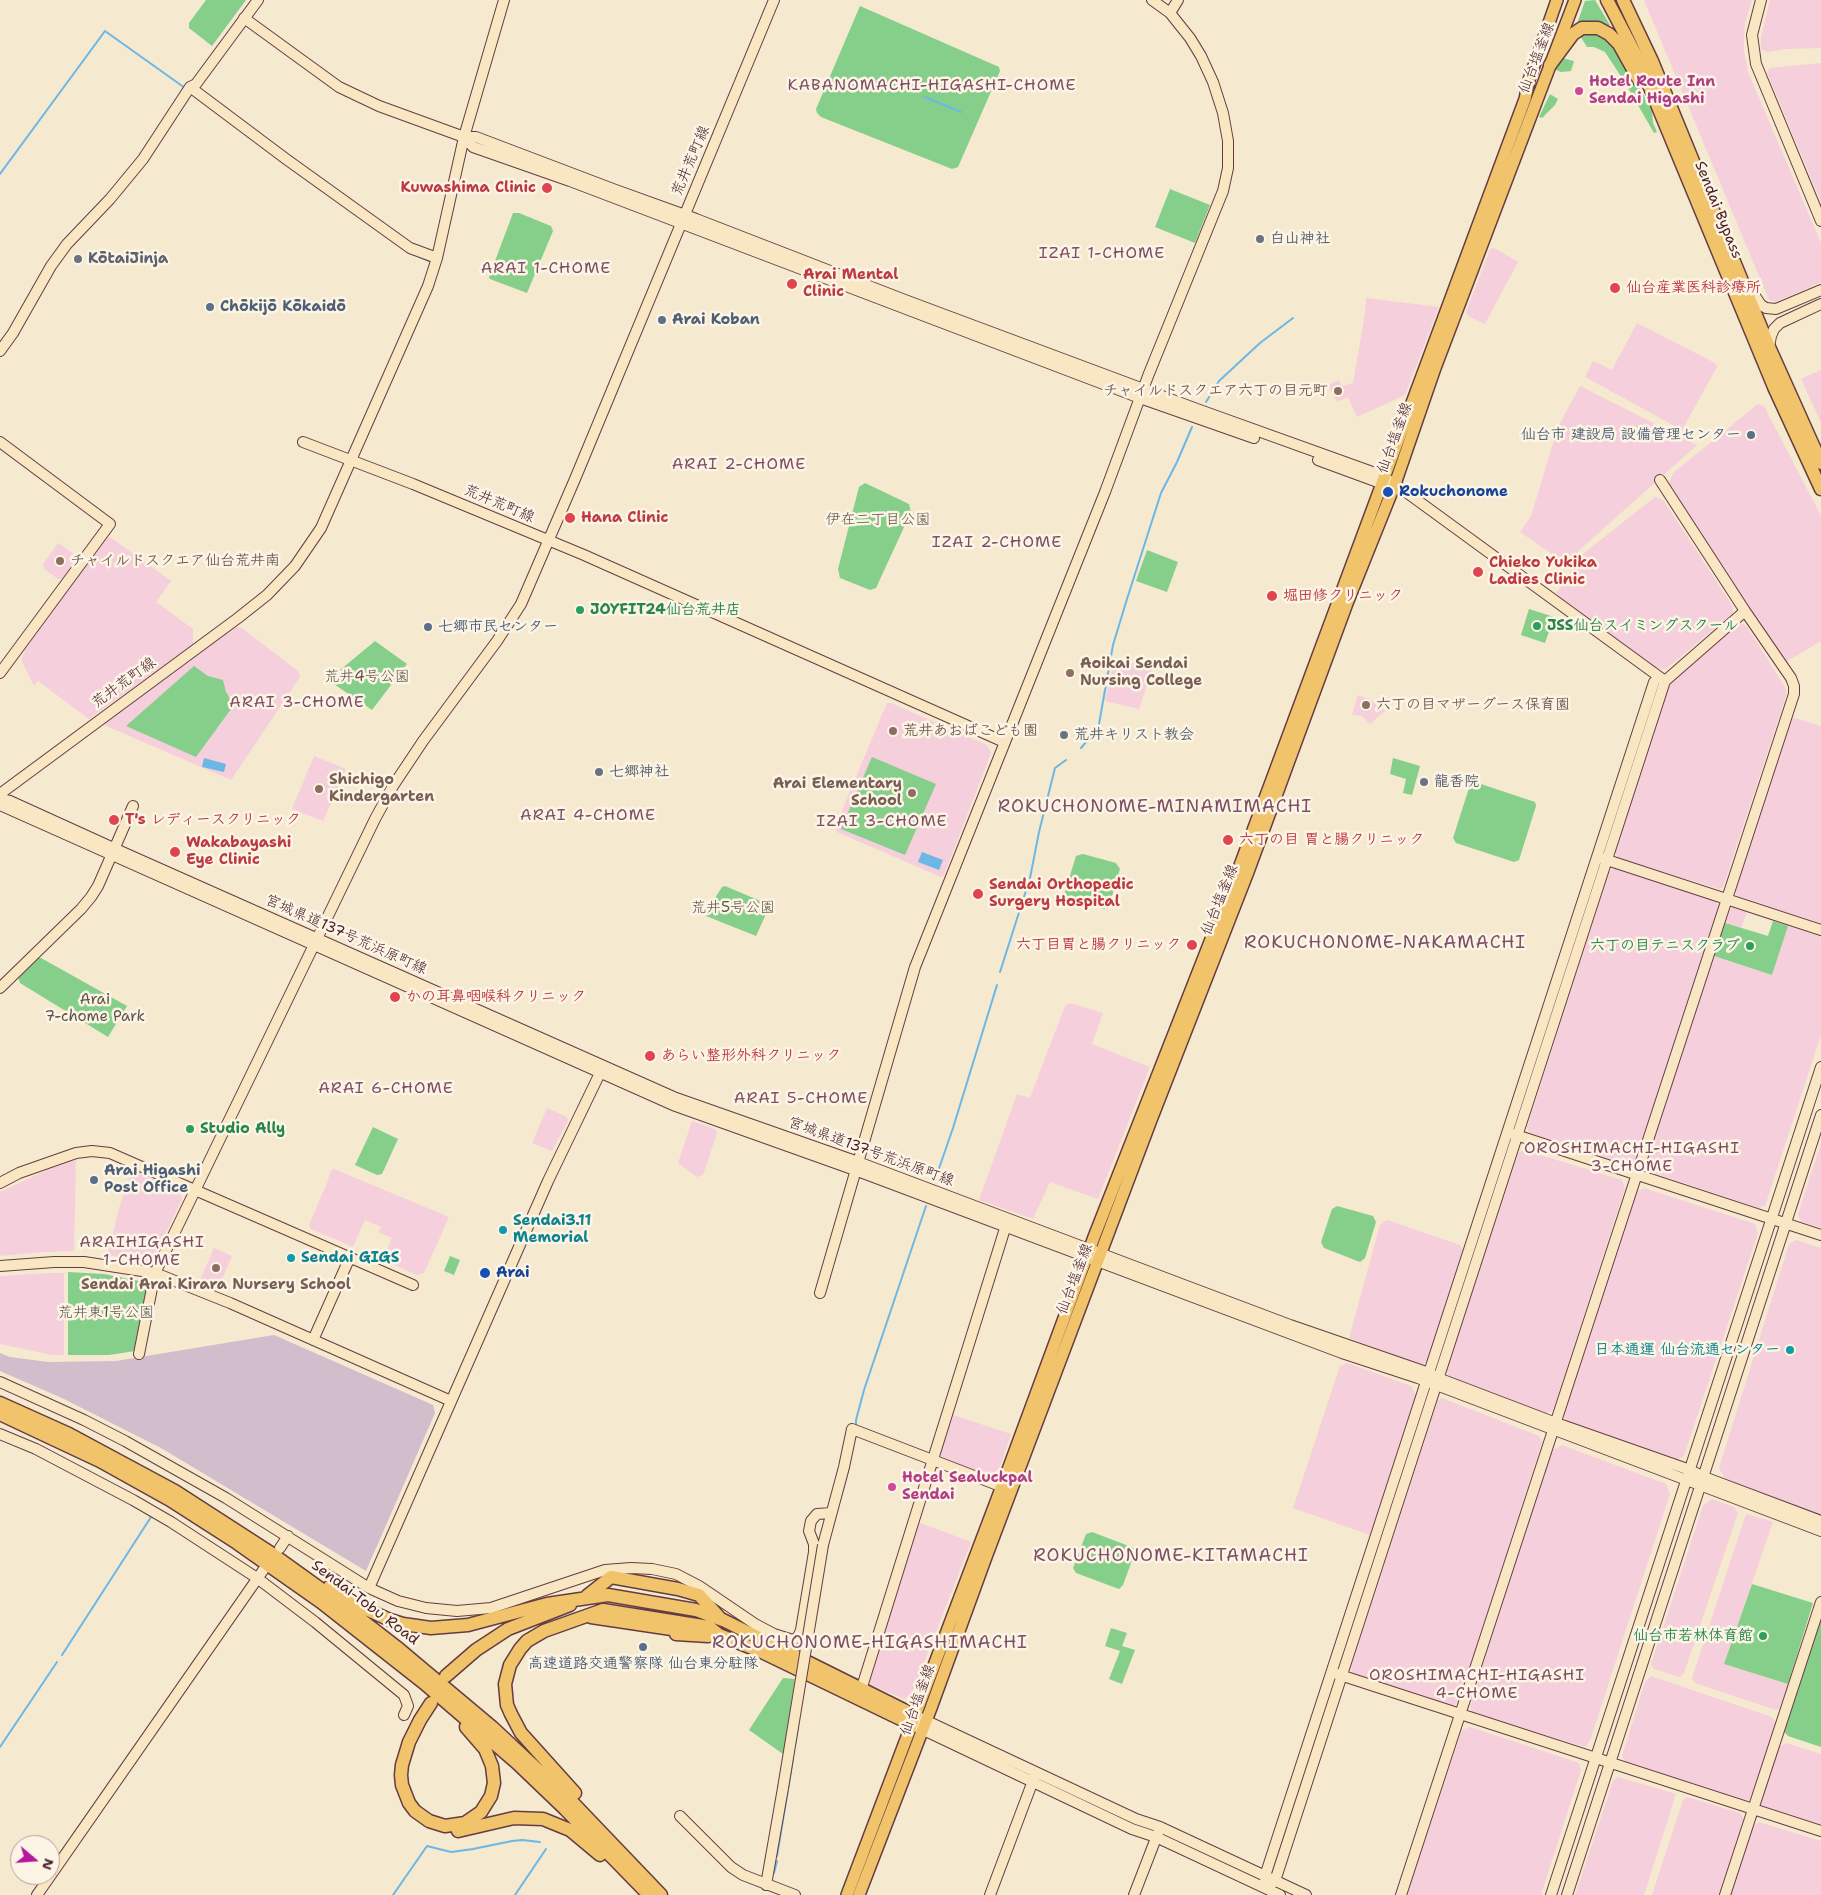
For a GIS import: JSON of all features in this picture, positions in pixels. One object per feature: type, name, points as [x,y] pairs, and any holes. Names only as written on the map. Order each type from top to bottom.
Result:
[{"type":"highway","name":"Sendai Bypass","points":[[1607,0],[1639,61],[1774,387],[1821,489]]},
{"type":"highway","name":"Sendai Bypass","points":[[1623,0],[1663,85],[1769,347],[1821,464]]},
{"type":"highway","points":[[1550,65],[1573,34],[1582,28],[1598,28],[1609,34],[1619,44],[1652,103],[1660,112]]},
{"type":"highway","name":"Sendai-Tobu Road","points":[[0,1402],[105,1452],[161,1483],[270,1553],[328,1594],[452,1693],[551,1782],[662,1895]]},
{"type":"highway","name":"Sendai-Tobu Road","points":[[0,1414],[100,1461],[170,1500],[264,1562],[356,1628],[446,1701],[517,1763],[566,1809],[649,1895]]},
{"type":"highway","points":[[208,1512],[274,1549],[366,1609],[403,1624],[431,1628],[456,1627],[605,1607],[722,1620]]},
{"type":"highway","points":[[662,1895],[644,1868],[537,1753],[521,1733],[508,1705],[507,1675],[514,1657],[520,1649],[562,1612],[612,1577],[678,1589],[699,1595],[722,1620]]},
{"type":"highway","points":[[448,1678],[494,1644],[523,1628],[562,1612],[585,1598],[612,1577]]},
{"type":"highway","points":[[585,1598],[609,1591],[698,1606],[861,1690],[919,1723]]},
{"type":"highway","points":[[585,1598],[605,1607],[709,1627],[718,1634]]},
{"type":"highway","points":[[583,1617],[605,1607]]},
{"type":"highway","points":[[562,1612],[601,1623]]},
{"type":"highway","points":[[562,1612],[584,1621],[682,1635],[708,1636],[718,1634]]},
{"type":"highway","points":[[583,1617],[603,1614],[718,1634],[919,1723]]},
{"type":"highway","points":[[356,1628],[460,1721],[479,1742],[488,1757],[494,1775],[491,1796],[487,1804],[474,1818],[455,1825],[437,1824],[421,1816],[409,1803],[402,1785],[402,1765],[408,1742],[429,1701],[404,1739],[396,1768],[399,1796],[402,1804],[414,1818],[428,1827],[451,1832],[514,1818],[534,1818],[553,1822],[579,1836],[642,1895]]},
{"type":"main road","name":"仙台塩釜線","points":[[1006,1489],[1100,1257],[1248,872],[1346,606],[1525,99],[1529,80],[1557,0]]},
{"type":"main road","name":"仙台塩釜線","points":[[859,1895],[919,1723],[1006,1489],[1088,1253],[1388,483],[1442,350],[1575,0]]},
{"type":"main road","name":"仙台塩釜線","points":[[847,1895],[919,1723]]},
{"type":"street","points":[[0,351],[13,333],[51,266],[67,244],[110,200],[143,159],[189,90],[196,84],[258,0]]},
{"type":"street","points":[[302,442],[352,461],[420,306],[437,258],[464,138],[504,0]]},
{"type":"street","name":"荒井荒町線","points":[[0,794],[238,618],[276,585],[295,566],[321,528],[352,461],[413,484],[548,541],[774,0]]},
{"type":"street","points":[[820,1293],[915,967],[1223,191],[1228,168],[1228,141],[1226,127],[1213,82],[1202,56],[1190,38],[1170,14],[1152,0]]},
{"type":"street","points":[[1170,14],[1178,0]]},
{"type":"street","points":[[1761,0],[1752,35],[1756,64],[1821,221]]},
{"type":"street","points":[[244,18],[339,87],[379,106],[464,138],[476,137],[682,219],[905,300],[1142,394],[1388,483],[1660,682]]},
{"type":"street","points":[[189,90],[321,182],[410,248],[437,258]]},
{"type":"street","points":[[1730,252],[1756,300],[1766,308],[1776,309],[1821,290]]},
{"type":"street","points":[[1769,347],[1774,329],[1780,323],[1821,304]]},
{"type":"street","points":[[0,442],[110,524],[0,673]]},
{"type":"street","points":[[1401,1895],[1794,694],[1791,678],[1660,480]]},
{"type":"street","points":[[139,1354],[155,1273],[337,896],[393,786],[423,740],[497,641],[521,604],[548,541],[1004,742]]},
{"type":"street","points":[[1266,1888],[1660,682],[1745,611]]},
{"type":"street","name":"宮城県道137号荒浜原町線","points":[[0,800],[10,801],[112,852]]},
{"type":"street","name":"宮城県道137号荒浜原町線","points":[[0,805],[676,1098],[1088,1253],[1290,1325],[1555,1427],[1688,1474],[1702,1481]]},
{"type":"street","points":[[0,988],[86,903],[98,886],[132,806]]},
{"type":"street","points":[[1603,858],[1821,930]]},
{"type":"street","name":"宮城県道137号荒浜原町線","points":[[316,942],[673,1105],[856,1166]]},
{"type":"street","points":[[1551,1895],[1821,1067]]},
{"type":"street","points":[[369,1588],[552,1172],[600,1073]]},
{"type":"street","points":[[1567,1895],[1821,1115]]},
{"type":"street","points":[[1513,1134],[1821,1235]]},
{"type":"street","points":[[0,1183],[19,1173],[65,1156],[84,1151],[110,1153],[121,1156],[413,1285]]},
{"type":"street","points":[[861,1690],[1007,1222]]},
{"type":"street","points":[[313,1340],[350,1257]]},
{"type":"street","points":[[0,1266],[84,1262],[155,1273],[230,1303],[451,1401]]},
{"type":"street","points":[[0,1382],[125,1440],[226,1498],[369,1588],[398,1602],[426,1608],[457,1611],[490,1608],[516,1601],[605,1570],[652,1569],[676,1574],[699,1586],[755,1624],[774,1634],[793,1640],[798,1637],[801,1630],[814,1552],[814,1544],[809,1531],[810,1521],[817,1514],[831,1513]]},
{"type":"street","points":[[766,1885],[823,1544],[844,1467],[852,1429],[1006,1489]]},
{"type":"street","points":[[0,1434],[36,1449],[133,1500],[257,1578],[315,1622],[404,1695],[408,1706],[404,1715]]},
{"type":"street","points":[[1702,1481],[1821,1521]]},
{"type":"street","points":[[1702,1481],[1821,1530]]},
{"type":"street","points":[[280,1548],[288,1536]]},
{"type":"street","points":[[37,1895],[264,1569]]},
{"type":"street","points":[[1725,1895],[1821,1602]]},
{"type":"street","points":[[1337,1673],[1821,1831]]},
{"type":"street","points":[[919,1723],[1035,1778],[1132,1829],[1156,1837],[1280,1895]]},
{"type":"street","points":[[1035,1778],[1160,1827],[1306,1895]]},
{"type":"street","points":[[990,1895],[1035,1778]]},
{"type":"street","points":[[680,1816],[731,1866],[743,1875],[795,1895]]},
{"type":"street","points":[[1134,1895],[1160,1827]]},
{"type":"shaded area","points":[[1644,0],[1752,0],[1745,23],[1744,35],[1744,51],[1748,72],[1821,243],[1821,282],[1776,302],[1769,300]]},
{"type":"shaded area","points":[[1770,0],[1821,0],[1821,48],[1786,49],[1767,52],[1761,49],[1761,37]]},
{"type":"shaded area","points":[[1821,63],[1821,202],[1767,73],[1770,68]]},
{"type":"shaded area","points":[[1494,248],[1518,262],[1485,324],[1468,316],[1466,312],[1490,249]]},
{"type":"shaded area","points":[[1366,298],[1439,307],[1405,395],[1357,417],[1348,397],[1337,402],[1328,385],[1339,380],[1345,393],[1342,386],[1353,383]]},
{"type":"shaded area","points":[[1637,323],[1715,363],[1717,367],[1682,430],[1585,377],[1593,361],[1612,370]]},
{"type":"shaded area","points":[[1821,370],[1821,423],[1801,379]]},
{"type":"shaded area","points":[[1580,386],[1697,445],[1565,563],[1520,532],[1531,516],[1558,427]]},
{"type":"shaded area","points":[[1758,404],[1764,406],[1821,516],[1821,641],[1784,663],[1669,484],[1673,473]]},
{"type":"shaded area","points":[[1655,497],[1664,501],[1733,607],[1733,613],[1666,669],[1655,668],[1562,601],[1556,593],[1584,553]]},
{"type":"shaded area","points":[[110,537],[171,581],[156,602],[193,629],[193,644],[89,719],[38,681],[34,686],[21,660],[26,648],[107,538]]},
{"type":"shaded area","name":"チャイルドスクエア仙台荒井南","points":[[58,543],[78,557],[62,579],[58,579],[44,569],[43,564]]},
{"type":"shaded area","points":[[1738,624],[1743,624],[1747,627],[1787,693],[1723,887],[1719,889],[1618,858],[1615,852],[1670,682]]},
{"type":"shaded area","points":[[236,627],[242,628],[299,672],[300,677],[231,780],[102,724]]},
{"type":"shaded area","points":[[1115,657],[1152,670],[1139,709],[1105,701]]},
{"type":"shaded area","name":"六丁の目マザーグース保育園","points":[[1358,695],[1370,700],[1385,711],[1370,724],[1362,716],[1352,715]]},
{"type":"shaded area","name":"Arai Elementary School","points":[[887,703],[891,703],[987,745],[991,753],[944,875],[941,877],[837,832],[835,827]]},
{"type":"shaded area","points":[[1791,717],[1821,726],[1821,924],[1737,896],[1735,891]]},
{"type":"shaded area","name":"Shichigo Kindergarten","points":[[314,756],[346,769],[323,821],[292,809]]},
{"type":"shaded area","points":[[1613,868],[1715,901],[1719,906],[1635,1162],[1629,1165],[1529,1133],[1527,1127],[1609,873]]},
{"type":"shaded area","points":[[1733,908],[1747,912],[1741,928],[1725,923],[1729,910]]},
{"type":"shaded area","points":[[1788,926],[1821,937],[1821,1035],[1765,1206],[1759,1208],[1651,1172],[1645,1166],[1714,956],[1772,975]]},
{"type":"shaded area","points":[[1070,1003],[1103,1013],[1092,1044],[1150,1067],[1098,1199],[1050,1182],[1033,1219],[979,1200],[1017,1094],[1030,1098],[1065,1006]]},
{"type":"shaded area","points":[[547,1108],[567,1117],[568,1121],[552,1151],[532,1143]]},
{"type":"shaded area","points":[[692,1121],[715,1129],[717,1133],[703,1175],[697,1177],[678,1163]]},
{"type":"shaded area","points":[[1821,1143],[1821,1228],[1801,1222],[1798,1214]]},
{"type":"shaded area","points":[[1524,1150],[1622,1180],[1625,1188],[1553,1411],[1545,1413],[1450,1377],[1446,1370],[1515,1154]]},
{"type":"shaded area","points":[[76,1160],[74,1251],[0,1256],[0,1192],[47,1170]]},
{"type":"shaded area","points":[[334,1169],[449,1217],[424,1273],[417,1275],[383,1260],[392,1238],[378,1232],[381,1227],[365,1220],[353,1247],[311,1229],[309,1225],[331,1170]]},
{"type":"shaded area","points":[[132,1170],[180,1191],[182,1199],[154,1258],[145,1262],[108,1255],[119,1208]]},
{"type":"shaded area","points":[[1644,1188],[1755,1224],[1758,1233],[1684,1456],[1677,1460],[1567,1421],[1563,1414],[1635,1193]]},
{"type":"shaded area","points":[[1387,1220],[1460,1245],[1463,1250],[1427,1362],[1421,1365],[1349,1338],[1380,1225]]},
{"type":"shaded area","name":"日本通運 仙台流通センター","points":[[1796,1240],[1821,1248],[1821,1517],[1727,1482],[1719,1468],[1789,1244]]},
{"type":"shaded area","name":"Sendai Arai Kirara Nursery School","points":[[214,1248],[232,1256],[218,1288],[200,1280]]},
{"type":"shaded area","points":[[64,1273],[64,1355],[52,1355],[0,1344],[0,1276]]},
{"type":"shaded area","points":[[274,1335],[433,1405],[435,1413],[366,1571],[161,1448],[62,1398],[0,1371],[0,1353],[10,1357],[48,1362],[116,1361]]},
{"type":"shaded area","points":[[1347,1363],[1411,1386],[1416,1395],[1370,1535],[1293,1508],[1340,1366]]},
{"type":"shaded area","points":[[1442,1398],[1539,1436],[1542,1442],[1458,1703],[1453,1706],[1352,1674],[1351,1667],[1438,1400]]},
{"type":"shaded area","points":[[953,1415],[1011,1434],[997,1475],[991,1478],[942,1458],[940,1453]]},
{"type":"shaded area","points":[[1562,1445],[1666,1484],[1670,1494],[1590,1741],[1585,1747],[1473,1713],[1470,1706],[1551,1451]]},
{"type":"shaded area","points":[[1712,1499],[1734,1507],[1738,1513],[1684,1673],[1680,1677],[1654,1669],[1651,1664],[1703,1506]]},
{"type":"shaded area","points":[[1747,1514],[1773,1522],[1724,1664],[1788,1684],[1780,1708],[1776,1710],[1695,1683],[1692,1678]]},
{"type":"shaded area","points":[[918,1522],[971,1542],[911,1696],[904,1699],[871,1685],[869,1677]]},
{"type":"shaded area","points":[[1651,1676],[1772,1717],[1776,1724],[1750,1799],[1743,1802],[1626,1763],[1622,1756],[1645,1682]]},
{"type":"shaded area","points":[[1470,1727],[1579,1763],[1581,1770],[1541,1895],[1407,1895],[1462,1730]]},
{"type":"shaded area","points":[[1786,1743],[1821,1754],[1821,1828],[1764,1810],[1761,1804],[1778,1748]]},
{"type":"shaded area","points":[[1618,1777],[1676,1794],[1644,1895],[1575,1895],[1613,1781]]},
{"type":"shaded area","points":[[1687,1797],[1740,1813],[1744,1819],[1719,1895],[1652,1895],[1683,1800]]},
{"type":"shaded area","points":[[1759,1822],[1821,1841],[1821,1895],[1731,1895],[1752,1827]]},
{"type":"green space","points":[[206,0],[246,0],[212,46],[189,28],[189,23]]},
{"type":"green space","points":[[1595,0],[1610,25],[1606,27],[1577,24],[1585,1]]},
{"type":"green space","points":[[860,6],[999,67],[1000,71],[958,167],[952,169],[821,117],[817,113],[816,109]]},
{"type":"green space","points":[[1591,31],[1610,40],[1634,76],[1624,81],[1605,52],[1594,47],[1587,47],[1579,34]]},
{"type":"green space","points":[[1562,58],[1574,61],[1571,71],[1561,72],[1556,70]]},
{"type":"green space","points":[[1636,81],[1652,111],[1653,123],[1657,132],[1654,133],[1627,86]]},
{"type":"green space","points":[[1550,94],[1558,99],[1555,105],[1542,118],[1539,117]]},
{"type":"green space","points":[[1170,189],[1210,205],[1195,243],[1155,227]]},
{"type":"green space","points":[[513,213],[519,213],[551,226],[553,231],[527,293],[489,277]]},
{"type":"green space","name":"伊在二丁目公園","points":[[865,483],[909,504],[911,512],[876,588],[870,590],[840,578],[838,569],[859,487]]},
{"type":"green space","points":[[1147,550],[1178,562],[1167,592],[1136,581]]},
{"type":"green space","name":"JSS仙台スイミングスクール","points":[[1529,609],[1554,617],[1545,643],[1521,635]]},
{"type":"green space","name":"荒井4号公園","points":[[375,641],[407,664],[372,710],[328,680]]},
{"type":"green space","points":[[194,666],[208,676],[223,680],[226,692],[234,705],[196,757],[126,726]]},
{"type":"green space","points":[[872,757],[936,784],[905,855],[841,829]]},
{"type":"green space","points":[[1393,758],[1420,766],[1412,795],[1403,793],[1406,779],[1390,774]]},
{"type":"green space","points":[[1475,782],[1535,802],[1536,806],[1519,860],[1514,862],[1456,843],[1453,838],[1470,785]]},
{"type":"green space","points":[[1083,854],[1116,863],[1120,869],[1109,906],[1104,909],[1069,899],[1065,892],[1076,856]]},
{"type":"green space","name":"荒井5号公園","points":[[725,886],[770,905],[756,936],[706,916],[706,912],[722,887]]},
{"type":"green space","name":"六丁の目テニスクラブ","points":[[1773,921],[1788,926],[1772,975],[1714,956],[1725,923],[1768,936]]},
{"type":"green space","name":"Arai 7-chome Park","points":[[37,958],[41,958],[127,1006],[108,1037],[20,983],[18,977]]},
{"type":"green space","points":[[373,1127],[398,1139],[382,1174],[377,1175],[355,1165]]},
{"type":"green space","points":[[1337,1206],[1373,1216],[1376,1222],[1365,1258],[1360,1262],[1324,1248],[1321,1242],[1332,1209]]},
{"type":"green space","points":[[450,1256],[460,1260],[454,1275],[444,1271]]},
{"type":"green space","name":"荒井東1号公園","points":[[68,1272],[104,1274],[145,1282],[148,1286],[135,1351],[109,1355],[68,1355]]},
{"type":"green space","points":[[1092,1532],[1134,1548],[1135,1552],[1123,1585],[1119,1589],[1076,1573],[1073,1568],[1086,1534]]},
{"type":"green space","points":[[1752,1584],[1813,1603],[1788,1684],[1724,1664]]},
{"type":"green space","points":[[1821,1616],[1821,1747],[1788,1736],[1784,1732]]},
{"type":"green space","points":[[1111,1628],[1127,1633],[1122,1646],[1135,1650],[1122,1684],[1109,1679],[1120,1651],[1105,1646]]},
{"type":"green space","points":[[783,1678],[795,1679],[783,1754],[749,1730]]},
{"type":"water","points":[[204,758],[226,764],[224,772],[202,767]]},
{"type":"water","points":[[922,852],[943,860],[939,870],[918,862]]},
{"type":"waterway","points":[[0,174],[105,31],[185,88]]},
{"type":"waterway","points":[[925,97],[961,112]]},
{"type":"waterway","points":[[409,252],[429,261]]},
{"type":"waterway","points":[[1206,402],[1219,381],[1260,343],[1293,318]]},
{"type":"waterway","points":[[1081,748],[1099,724],[1113,645],[1127,599],[1161,493],[1192,427]]},
{"type":"waterway","points":[[1000,972],[1030,878],[1055,768],[1066,760]]},
{"type":"waterway","points":[[935,1180],[997,985]]},
{"type":"waterway","points":[[856,1425],[864,1390],[926,1206]]},
{"type":"waterway","points":[[842,1493],[849,1467]]},
{"type":"waterway","points":[[62,1655],[151,1517]]},
{"type":"waterway","points":[[0,1747],[57,1662]]},
{"type":"waterway","points":[[795,1745],[798,1727]]},
{"type":"waterway","points":[[777,1856],[793,1759]]},
{"type":"waterway","points":[[393,1895],[427,1846],[451,1852],[512,1841],[540,1842]]},
{"type":"waterway","points":[[515,1895],[546,1849]]},
{"type":"waterway","points":[[774,1873],[777,1861]]},
{"type":"place","name":"Hotel Route Inn Sendai Higashi","points":[[1579,91]]},
{"type":"place","name":"Kuwashima Clinic","points":[[547,188]]},
{"type":"place","name":"白山神社","points":[[1260,239]]},
{"type":"place","name":"KōtaiJinja","points":[[78,259]]},
{"type":"place","name":"Arai Mental Clinic","points":[[792,284]]},
{"type":"place","name":"仙台産業医科診療所","points":[[1615,288]]},
{"type":"place","name":"Chōkijō Kōkaidō","points":[[210,307]]},
{"type":"place","name":"Arai Koban","points":[[662,320]]},
{"type":"place","name":"チャイルドスクエア六丁の目元町","points":[[1338,391]]},
{"type":"place","name":"仙台市 建設局 設備管理センター","points":[[1751,435]]},
{"type":"place","name":"Rokuchonome","points":[[1388,492]]},
{"type":"place","name":"Hana Clinic","points":[[570,518]]},
{"type":"place","name":"チャイルドスクエア仙台荒井南","points":[[60,561]]},
{"type":"place","name":"Chieko Yukika Ladies Clinic","points":[[1478,572]]},
{"type":"place","name":"堀田修クリニック","points":[[1272,596]]},
{"type":"place","name":"JOYFIT24仙台荒井店","points":[[580,610]]},
{"type":"place","name":"JSS仙台スイミングスクール","points":[[1537,626]]},
{"type":"place","name":"七郷市民センター","points":[[428,627]]},
{"type":"place","name":"Aoikai Sendai Nursing College","points":[[1070,673]]},
{"type":"place","name":"六丁の目マザーグース保育園","points":[[1366,705]]},
{"type":"place","name":"荒井あおばこども園","points":[[893,731]]},
{"type":"place","name":"荒井キリスト教会","points":[[1064,735]]},
{"type":"place","name":"七郷神社","points":[[599,772]]},
{"type":"place","name":"龍香院","points":[[1424,782]]},
{"type":"place","name":"Shichigo Kindergarten","points":[[319,789]]},
{"type":"place","name":"Arai Elementary School","points":[[912,793]]},
{"type":"place","name":"T's レディースクリニック","points":[[114,820]]},
{"type":"place","name":"六丁の目 胃と腸クリニック","points":[[1228,840]]},
{"type":"place","name":"Wakabayashi Eye Clinic","points":[[175,852]]},
{"type":"place","name":"Sendai Orthopedic Surgery Hospital","points":[[978,894]]},
{"type":"place","name":"六丁目胃と腸クリニック","points":[[1192,945]]},
{"type":"place","name":"六丁の目テニスクラブ","points":[[1750,946]]},
{"type":"place","name":"かの耳鼻咽喉科クリニック","points":[[395,997]]},
{"type":"place","name":"あらい整形外科クリニック","points":[[650,1056]]},
{"type":"place","name":"Studio Ally","points":[[190,1129]]},
{"type":"place","name":"Arai Higashi Post Office","points":[[94,1180]]},
{"type":"place","name":"Sendai3.11 Memorial","points":[[503,1230]]},
{"type":"place","name":"Sendai GIGS","points":[[291,1258]]},
{"type":"place","name":"Sendai Arai Kirara Nursery School","points":[[216,1268]]},
{"type":"place","name":"Arai","points":[[485,1273]]},
{"type":"place","name":"日本通運 仙台流通センター","points":[[1790,1350]]},
{"type":"place","name":"Hotel Sealuckpal Sendai","points":[[892,1487]]},
{"type":"place","name":"仙台市若林体育館","points":[[1763,1636]]},
{"type":"place","name":"高速道路交通警察隊 仙台東分駐隊","points":[[643,1647]]},
{"type":"district","name":"KABANOMACHI-HIGASHI-CHOME","points":[[932,86]]},
{"type":"district","name":"IZAI 1-CHOME","points":[[1102,254]]},
{"type":"district","name":"ARAI 1-CHOME","points":[[546,269]]},
{"type":"district","name":"ARAI 2-CHOME","points":[[739,465]]},
{"type":"district","name":"IZAI 2-CHOME","points":[[997,543]]},
{"type":"district","name":"ARAI 3-CHOME","points":[[297,703]]},
{"type":"district","name":"ROKUCHONOME-MINAMIMACHI","points":[[1155,807]]},
{"type":"district","name":"ARAI 4-CHOME","points":[[588,816]]},
{"type":"district","name":"IZAI 3-CHOME","points":[[882,822]]},
{"type":"district","name":"ROKUCHONOME-NAKAMACHI","points":[[1385,943]]},
{"type":"district","name":"ARAI 6-CHOME","points":[[386,1089]]},
{"type":"district","name":"ARAI 5-CHOME","points":[[801,1099]]},
{"type":"district","name":"OROSHIMACHI-HIGASHI 3-CHOME","points":[[1632,1158]]},
{"type":"district","name":"ARAIHIGASHI 1-CHOME","points":[[142,1252]]},
{"type":"district","name":"ROKUCHONOME-KITAMACHI","points":[[1171,1556]]},
{"type":"district","name":"ROKUCHONOME-HIGASHIMACHI","points":[[870,1643]]},
{"type":"district","name":"OROSHIMACHI-HIGASHI 4-CHOME","points":[[1477,1685]]}]
